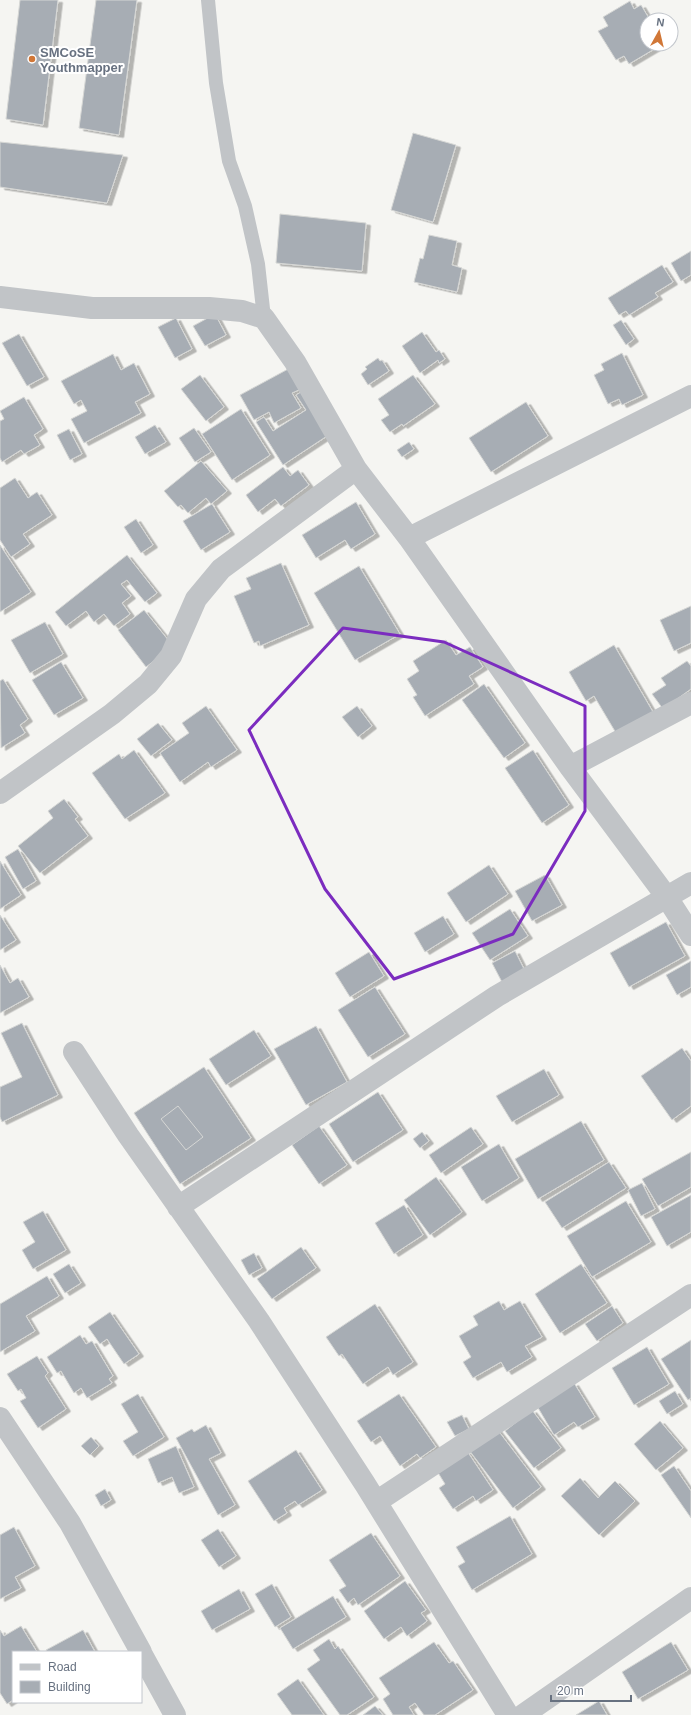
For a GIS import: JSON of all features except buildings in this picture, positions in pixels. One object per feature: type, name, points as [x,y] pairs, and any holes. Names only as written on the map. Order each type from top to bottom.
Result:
[{"type":"street","points":[[0,297],[92,308],[208,308],[242,311],[264,318],[295,362],[356,468],[409,538],[570,767],[666,896],[691,935]]},
{"type":"street","points":[[409,538],[691,396]]},
{"type":"street","points":[[0,793],[112,714],[148,684],[171,656],[196,599],[221,569],[356,468]]},
{"type":"street","points":[[570,767],[691,704]]},
{"type":"street","points":[[178,1207],[498,996],[666,896],[691,883]]},
{"type":"street","points":[[74,1052],[178,1207],[259,1321],[376,1502],[508,1715]]},
{"type":"street","points":[[376,1502],[691,1295]]},
{"type":"street","points":[[0,1418],[70,1523],[140,1651]]},
{"type":"street","points":[[523,1715],[691,1598]]},
{"type":"street","points":[[142,1654],[175,1715]]},
{"type":"lane","points":[[208,0],[216,82],[229,161],[245,206],[258,264],[264,318]]},
{"type":"highlighted area","points":[[343,628],[444,642],[585,706],[585,811],[513,934],[394,979],[325,889],[249,730]]},
{"type":"place","name":"SMCoSE Youthmapper","points":[[32,59]]}]
